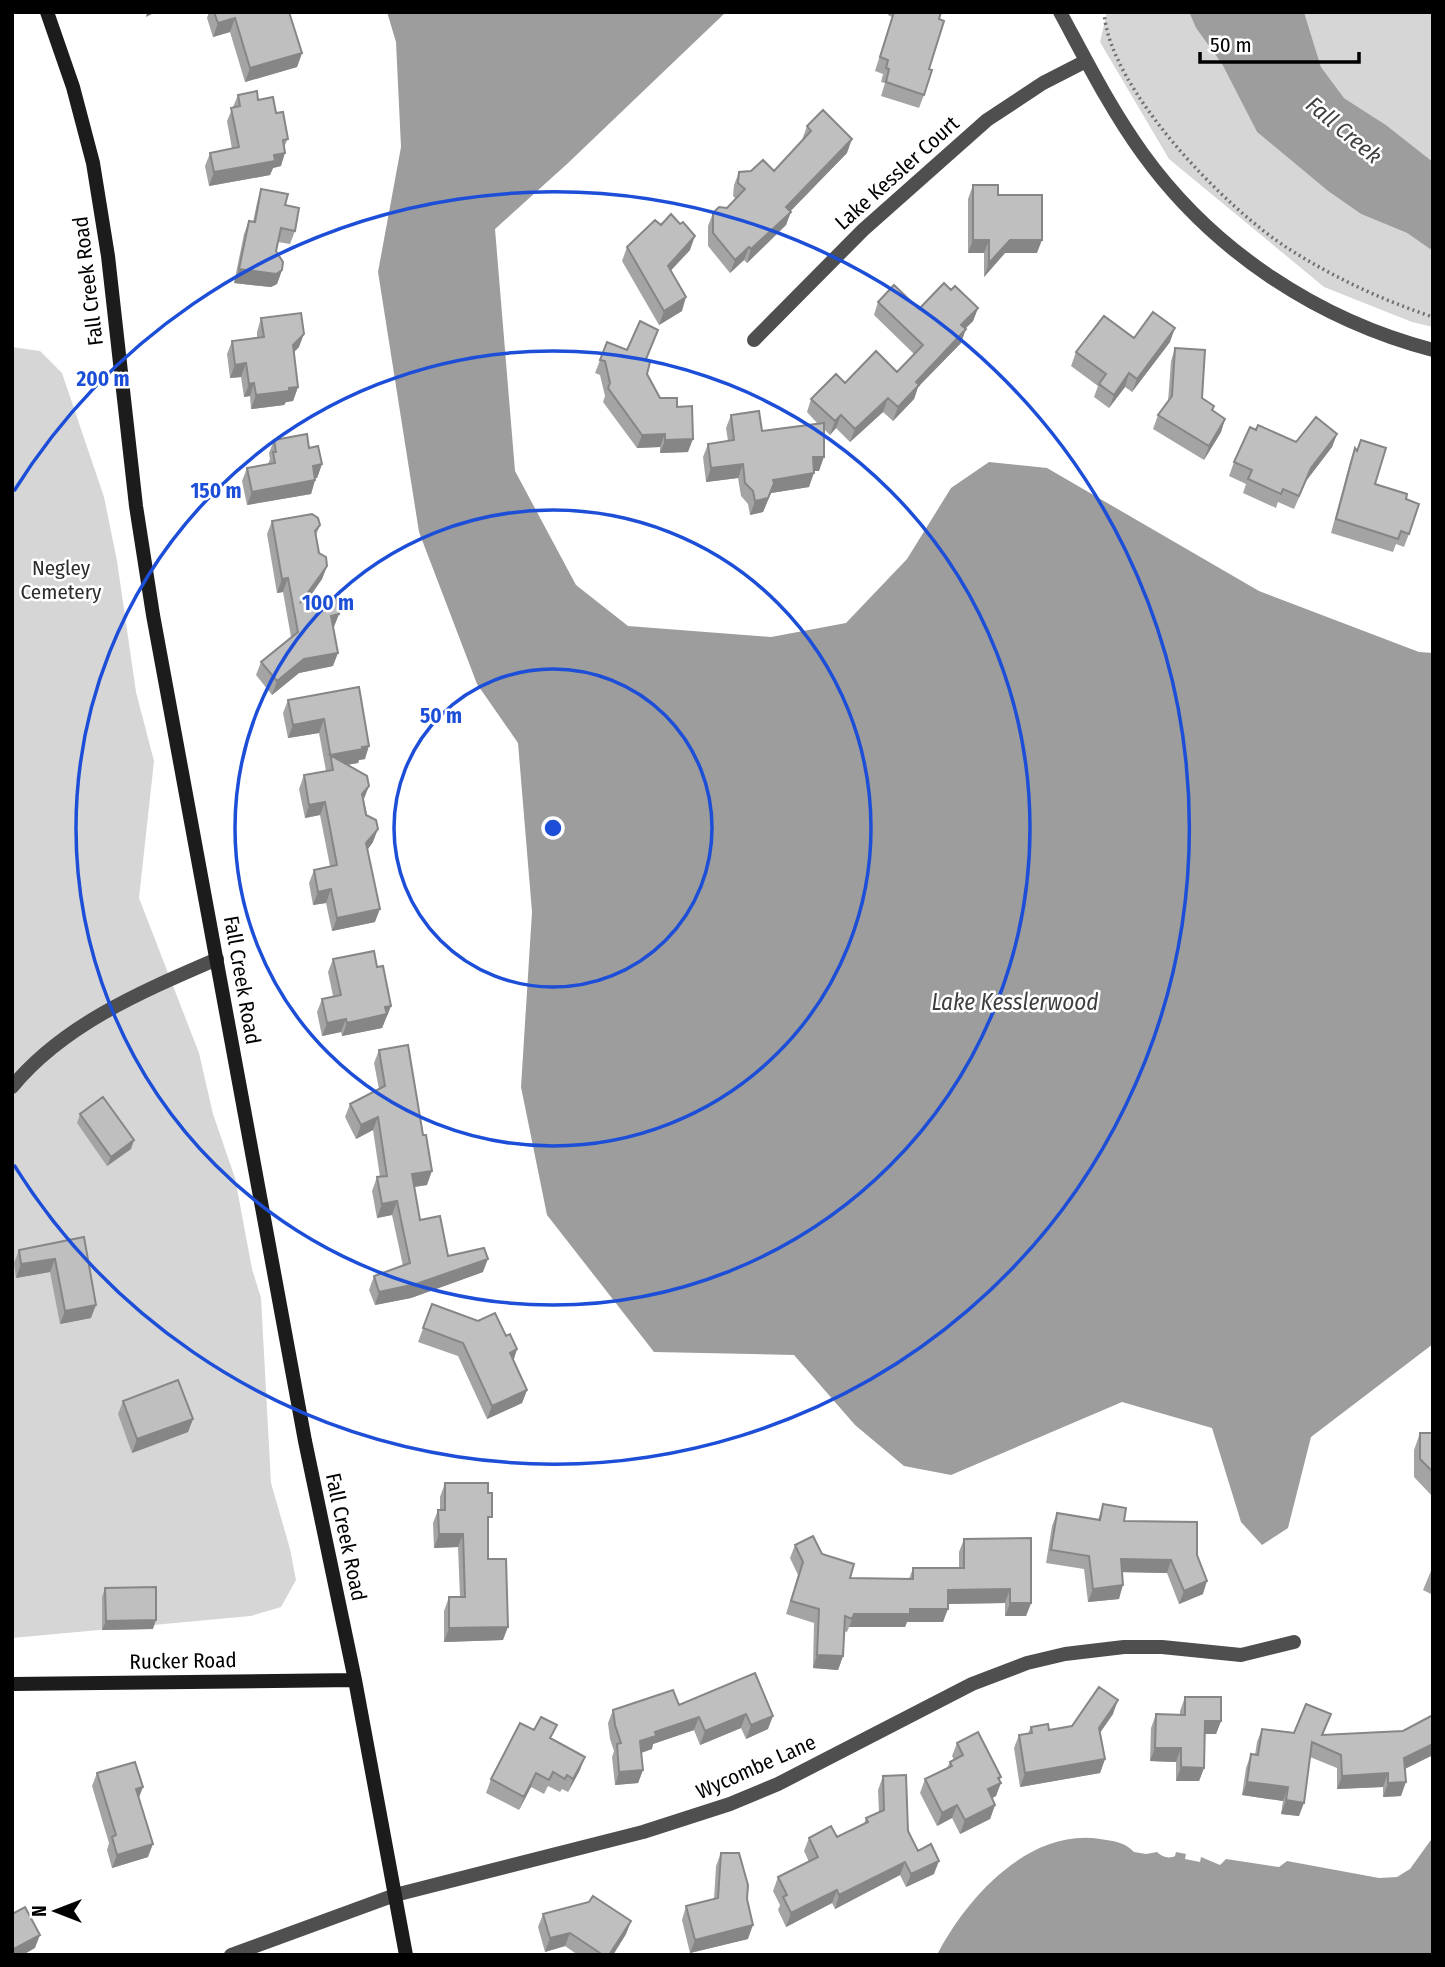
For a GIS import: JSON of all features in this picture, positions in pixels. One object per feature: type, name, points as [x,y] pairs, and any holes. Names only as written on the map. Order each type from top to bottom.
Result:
[{"type":"main road","name":"Fall Creek Road","points":[[47,12],[79,106],[97,187],[144,563],[303,1429],[355,1680],[406,1955]]},
{"type":"main road","name":"Rucker Road","points":[[12,1684],[355,1680]]},
{"type":"street","points":[[1059,12],[1107,99],[1144,156],[1182,201],[1224,242],[1272,278],[1322,308],[1367,328],[1433,350]]},
{"type":"street","name":"Lake Kessler Court","points":[[754,340],[863,230],[987,120],[1043,83],[1086,61]]},
{"type":"street","points":[[12,1087],[42,1055],[83,1025],[169,980],[217,959]]},
{"type":"street","name":"Wycombe Lane","points":[[231,1955],[395,1895],[643,1832],[720,1807],[778,1784],[972,1684],[1027,1663],[1065,1654],[1124,1647],[1162,1647],[1241,1655],[1294,1642]]},
{"type":"path","points":[[1104,12],[1113,52],[1140,100],[1187,157],[1250,220],[1287,248],[1357,289],[1433,317]]},
{"type":"green space","points":[[1107,12],[1189,12],[1196,28],[1222,64],[1257,132],[1328,191],[1361,214],[1407,233],[1433,251],[1433,327],[1412,322],[1324,287],[1169,159],[1100,42]]},
{"type":"green space","points":[[1304,12],[1433,12],[1433,162],[1386,125],[1344,98],[1321,67]]},
{"type":"green space","name":"Negley Cemetery","points":[[12,347],[40,351],[62,373],[104,497],[117,561],[136,692],[154,761],[139,898],[199,1053],[213,1114],[235,1178],[252,1269],[261,1298],[271,1483],[296,1580],[281,1607],[251,1616],[12,1638]]},
{"type":"water","name":"Lake Kesslerwood","points":[[387,12],[726,12],[495,229],[515,471],[576,585],[628,626],[771,637],[846,623],[907,559],[951,488],[989,462],[1047,468],[1259,591],[1419,652],[1433,653],[1433,1344],[1311,1437],[1288,1528],[1262,1545],[1241,1522],[1212,1428],[1122,1402],[951,1475],[904,1466],[855,1425],[794,1355],[654,1352],[547,1215],[521,1087],[532,912],[518,743],[477,684],[419,532],[378,272],[401,147],[396,42]]},
{"type":"water","name":"Fall Creek","points":[[1189,12],[1304,12],[1321,67],[1344,98],[1386,125],[1433,162],[1433,251],[1407,233],[1361,214],[1328,191],[1257,132],[1222,64],[1196,28]]},
{"type":"water","points":[[1433,1837],[1433,1955],[937,1955],[965,1911],[1003,1872],[1025,1856],[1049,1844],[1074,1838],[1114,1841],[1134,1852],[1146,1854],[1157,1852],[1168,1857],[1175,1856],[1176,1852],[1186,1854],[1185,1859],[1200,1862],[1201,1857],[1220,1865],[1226,1859],[1279,1867],[1287,1861],[1379,1878],[1397,1877],[1410,1869]]},
{"type":"building","points":[[214,12],[289,12],[302,53],[250,68],[235,18],[218,23]]},
{"type":"building","points":[[894,12],[941,12],[939,19],[944,21],[924,95],[886,82],[888,60],[880,57]]},
{"type":"building","points":[[257,91],[258,100],[273,97],[276,113],[283,112],[288,139],[283,140],[285,153],[274,155],[275,161],[214,172],[210,153],[239,147],[231,108],[240,106],[238,95]]},
{"type":"building","points":[[823,110],[852,139],[786,207],[791,212],[735,260],[713,233],[713,213],[719,207],[727,208],[745,189],[738,183],[739,172],[751,171],[763,160],[774,171],[811,131],[807,126]]},
{"type":"building","points":[[973,185],[998,185],[998,195],[1042,195],[1042,240],[1010,240],[989,263],[989,240],[973,240]]},
{"type":"building","points":[[261,189],[288,194],[285,205],[299,208],[295,231],[281,228],[276,251],[283,262],[282,270],[276,274],[239,269],[249,221],[255,222]]},
{"type":"building","points":[[671,214],[680,224],[683,222],[695,236],[668,266],[686,297],[664,311],[627,247],[655,220],[661,225]]},
{"type":"building","points":[[944,283],[951,290],[955,286],[978,308],[961,325],[966,329],[916,382],[919,385],[898,407],[888,398],[855,429],[841,415],[835,421],[811,399],[836,374],[845,383],[876,351],[897,372],[923,345],[878,302],[894,285],[919,309]]},
{"type":"building","points":[[1153,312],[1175,328],[1137,379],[1129,373],[1114,395],[1099,384],[1106,374],[1076,352],[1104,316],[1134,338]]},
{"type":"building","points":[[301,313],[304,334],[293,345],[298,387],[289,388],[289,391],[256,395],[254,383],[249,384],[246,363],[235,365],[232,341],[264,337],[261,318]]},
{"type":"building","points":[[640,321],[658,330],[646,359],[650,362],[647,374],[660,398],[677,398],[677,407],[692,406],[693,439],[665,440],[665,434],[642,435],[608,388],[610,383],[605,361],[600,360],[607,342],[627,350]]},
{"type":"building","points":[[1175,348],[1205,350],[1202,398],[1214,406],[1212,410],[1225,419],[1209,446],[1158,415],[1172,396]]},
{"type":"building","points":[[759,411],[762,431],[824,423],[824,457],[813,457],[814,473],[773,480],[768,498],[755,501],[753,491],[745,483],[743,464],[711,468],[708,444],[734,440],[731,415]]},
{"type":"building","points":[[1316,417],[1337,434],[1311,468],[1299,496],[1283,489],[1281,494],[1248,479],[1252,470],[1234,462],[1250,427],[1256,430],[1258,425],[1296,442]]},
{"type":"building","points":[[307,434],[309,448],[318,446],[322,464],[313,466],[315,480],[252,492],[247,468],[275,463],[274,440]]},
{"type":"building","points":[[1361,440],[1386,448],[1375,484],[1407,494],[1406,499],[1419,504],[1409,534],[1401,531],[1398,539],[1336,519],[1355,448],[1357,451]]},
{"type":"building","points":[[312,514],[318,518],[320,525],[315,531],[319,553],[326,557],[327,566],[301,602],[336,596],[339,614],[331,616],[338,653],[304,659],[277,681],[261,662],[298,632],[288,578],[282,579],[272,521]]},
{"type":"building","points":[[359,687],[369,746],[330,755],[324,719],[293,725],[288,700]]},
{"type":"building","points":[[330,755],[367,776],[369,786],[362,794],[366,815],[376,820],[378,829],[366,843],[380,909],[337,918],[331,889],[318,892],[314,870],[337,865],[325,802],[309,805],[304,775],[333,770]]},
{"type":"building","points":[[374,951],[377,967],[383,966],[391,1006],[385,1007],[387,1014],[347,1023],[346,1019],[327,1023],[322,999],[341,995],[333,959]]},
{"type":"building","points":[[408,1045],[423,1135],[426,1135],[432,1171],[412,1174],[420,1220],[440,1216],[448,1256],[484,1248],[488,1259],[416,1284],[379,1292],[374,1276],[410,1263],[397,1201],[382,1204],[377,1177],[387,1176],[378,1117],[361,1125],[350,1104],[385,1086],[379,1050]]},
{"type":"building","points":[[103,1097],[134,1140],[111,1157],[80,1114]]},
{"type":"building","points":[[84,1237],[96,1305],[65,1311],[55,1259],[21,1264],[19,1250]]},
{"type":"building","points":[[432,1304],[478,1321],[495,1313],[506,1336],[510,1334],[517,1349],[510,1353],[527,1390],[492,1406],[463,1343],[423,1328]]},
{"type":"building","points":[[178,1380],[193,1419],[137,1439],[123,1401]]},
{"type":"building","points":[[1420,1433],[1433,1433],[1433,1472],[1420,1459]]},
{"type":"building","points":[[445,1483],[488,1483],[488,1493],[492,1493],[492,1517],[488,1517],[488,1559],[506,1559],[508,1627],[449,1628],[449,1597],[465,1597],[463,1534],[439,1534],[438,1510],[445,1510]]},
{"type":"building","points":[[1103,1504],[1126,1508],[1124,1521],[1197,1522],[1197,1555],[1207,1581],[1184,1591],[1171,1560],[1121,1559],[1123,1585],[1093,1589],[1089,1556],[1051,1550],[1057,1513],[1100,1520]]},
{"type":"building","points":[[813,1536],[822,1554],[854,1564],[850,1578],[913,1579],[913,1568],[964,1568],[964,1539],[1031,1538],[1031,1603],[1010,1603],[1010,1589],[948,1590],[948,1609],[910,1609],[910,1614],[854,1614],[852,1619],[845,1616],[843,1656],[817,1655],[819,1609],[791,1601],[803,1562],[795,1545]]},
{"type":"building","points":[[156,1587],[156,1620],[106,1621],[105,1588]]},
{"type":"building","points":[[755,1673],[773,1716],[751,1725],[746,1714],[705,1731],[699,1717],[655,1732],[656,1736],[640,1741],[643,1770],[619,1772],[617,1744],[621,1743],[613,1710],[673,1690],[679,1705]]},
{"type":"building","points":[[1099,1687],[1118,1700],[1099,1728],[1105,1759],[1025,1773],[1019,1735],[1032,1733],[1031,1727],[1048,1724],[1049,1730],[1072,1726]]},
{"type":"building","points":[[1185,1697],[1221,1697],[1221,1721],[1205,1721],[1204,1768],[1181,1767],[1181,1748],[1155,1748],[1156,1714],[1185,1715]]},
{"type":"building","points":[[1306,1704],[1331,1714],[1322,1735],[1403,1731],[1433,1715],[1433,1744],[1404,1758],[1406,1782],[1388,1783],[1388,1773],[1342,1776],[1341,1755],[1312,1742],[1304,1803],[1286,1800],[1288,1787],[1247,1782],[1251,1754],[1258,1755],[1262,1729],[1294,1733]]},
{"type":"building","points":[[541,1717],[557,1725],[550,1738],[585,1757],[573,1779],[567,1775],[565,1779],[553,1772],[549,1780],[536,1773],[524,1797],[491,1779],[520,1723],[534,1730]]},
{"type":"building","points":[[978,1732],[1001,1777],[998,1778],[1001,1783],[988,1789],[995,1805],[965,1820],[957,1805],[942,1813],[925,1779],[952,1766],[950,1762],[963,1755],[957,1743]]},
{"type":"building","points":[[135,1762],[143,1787],[136,1789],[153,1844],[117,1855],[112,1837],[116,1835],[97,1773]]},
{"type":"building","points":[[906,1775],[908,1831],[918,1851],[931,1844],[939,1861],[911,1874],[905,1862],[839,1895],[837,1890],[791,1913],[783,1897],[787,1895],[778,1877],[818,1857],[809,1838],[831,1826],[837,1837],[868,1822],[866,1818],[884,1810],[883,1776]]},
{"type":"building","points":[[721,1853],[739,1853],[748,1885],[747,1899],[753,1925],[695,1940],[686,1906],[718,1898]]},
{"type":"building","points":[[593,1896],[631,1921],[609,1955],[603,1955],[570,1933],[550,1938],[543,1914],[589,1902]]},
{"type":"building","points":[[25,1907],[40,1935],[12,1950],[12,1914]]}]
